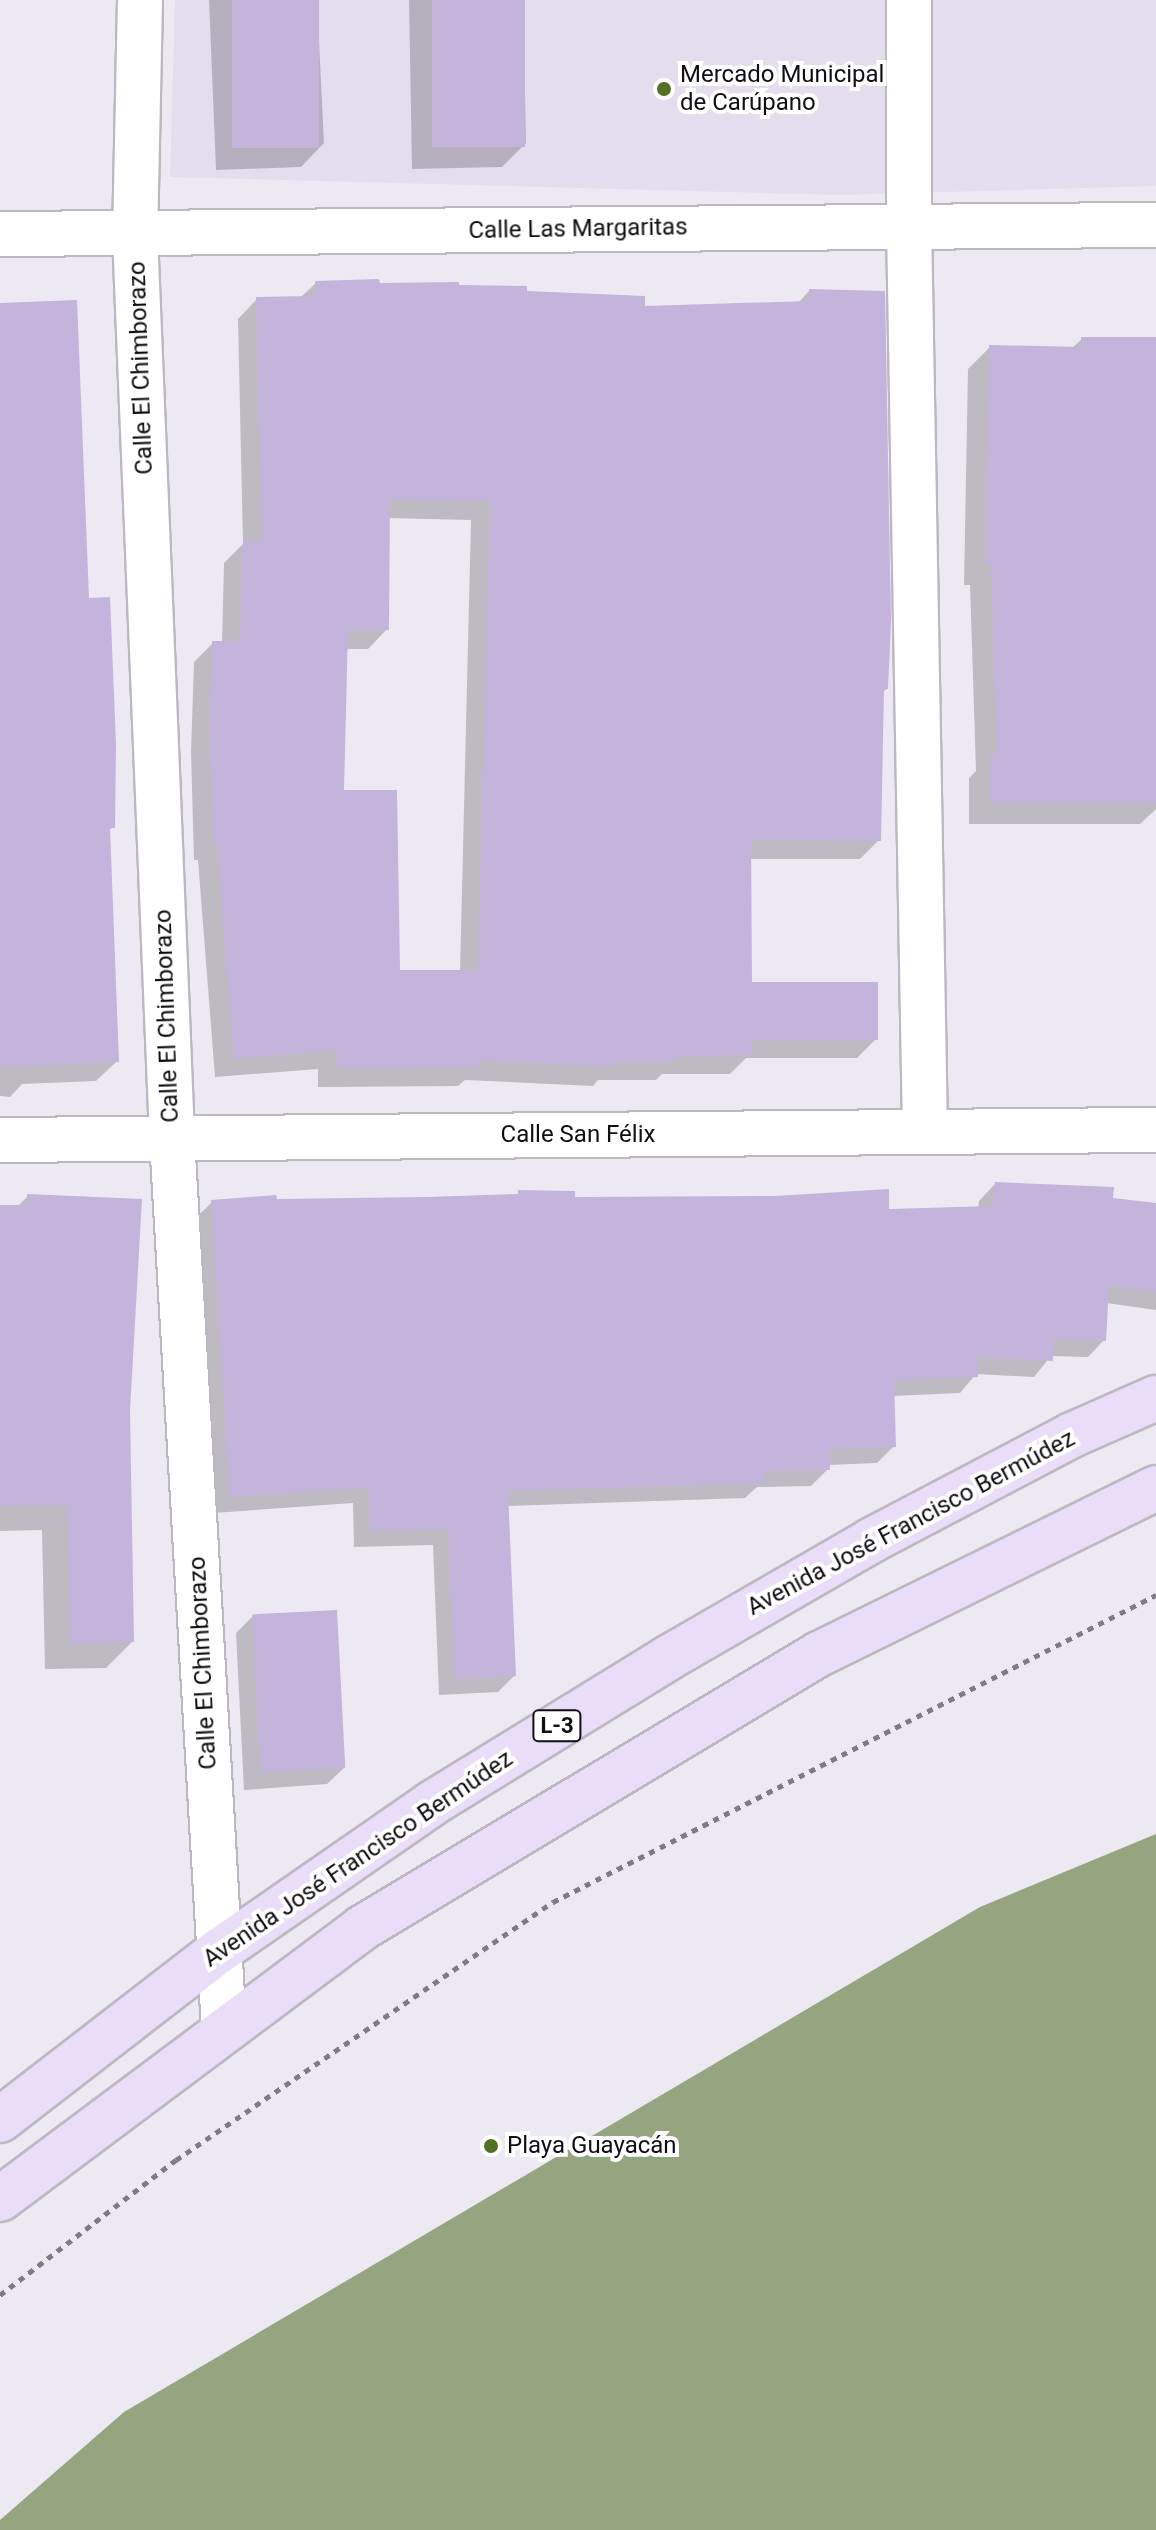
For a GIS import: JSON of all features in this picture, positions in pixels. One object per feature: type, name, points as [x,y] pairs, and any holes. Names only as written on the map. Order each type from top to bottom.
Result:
[{"type":"main road","name":"Avenida José Francisco Bermúdez","points":[[0,2120],[219,1951],[431,1804],[668,1658],[872,1540],[1072,1435],[1156,1398]]},
{"type":"main road","points":[[0,2199],[362,1928],[805,1662],[1156,1488]]},
{"type":"street","name":"Calle El Chimborazo","points":[[140,0],[135,235],[172,1138],[224,2030]]},
{"type":"street","points":[[909,0],[909,225],[925,1132]]},
{"type":"street","name":"Calle Las Margaritas","points":[[0,234],[1156,225]]},
{"type":"street","name":"Calle San Félix","points":[[0,1140],[1156,1130]]},
{"type":"path","points":[[0,2295],[176,2160],[553,1902],[1156,1595]]},
{"type":"shaded area","name":"Mercado Municipal de Carúpano","points":[[175,0],[1156,0],[1156,186],[841,195],[170,177]]},
{"type":"shaded area","points":[[1156,1834],[1156,2530],[0,2530],[0,2520],[124,2412],[980,1907]]},
{"type":"building","points":[[232,0],[319,0],[319,148],[232,148]]},
{"type":"building","points":[[432,0],[525,0],[525,147],[432,147]]},
{"type":"building","points":[[379,279],[380,283],[459,282],[459,285],[527,286],[527,291],[645,296],[645,306],[809,301],[809,289],[885,291],[891,621],[888,689],[884,689],[881,841],[751,840],[752,982],[878,982],[878,1040],[752,1040],[752,1055],[678,1056],[678,1061],[615,1062],[614,1067],[480,1060],[480,1067],[337,1068],[337,1050],[234,1059],[217,842],[213,842],[210,732],[212,641],[240,641],[243,541],[262,542],[256,297],[315,296],[315,281]],"holes":[[[390,499],[490,501],[478,970],[400,970],[397,790],[344,790],[348,630],[389,630]]]},
{"type":"building","points":[[77,300],[89,598],[110,597],[116,744],[115,828],[110,828],[119,1062],[0,1067],[0,303]]},
{"type":"building","points":[[1081,337],[1156,337],[1156,803],[990,803],[990,754],[997,754],[991,564],[985,564],[989,345],[1081,347]]},
{"type":"building","points":[[995,1182],[1114,1187],[1113,1198],[1156,1203],[1156,1292],[1109,1286],[1106,1341],[1054,1339],[1053,1361],[978,1357],[978,1377],[894,1380],[896,1447],[830,1449],[830,1470],[764,1471],[764,1483],[508,1491],[516,1676],[455,1679],[448,1529],[370,1531],[369,1487],[230,1497],[211,1200],[276,1195],[277,1199],[427,1197],[518,1194],[518,1190],[575,1191],[575,1197],[775,1196],[889,1189],[889,1209],[993,1206]]},
{"type":"building","points":[[27,1194],[142,1199],[130,1411],[134,1642],[70,1644],[67,1505],[0,1506],[0,1205],[27,1205]]},
{"type":"building","points":[[337,1610],[345,1768],[260,1772],[252,1614]]},
{"type":"place","name":"Mercado Municipal de Carúpano","points":[[664,89]]},
{"type":"place","name":"Playa Guayacán","points":[[491,2146]]}]
